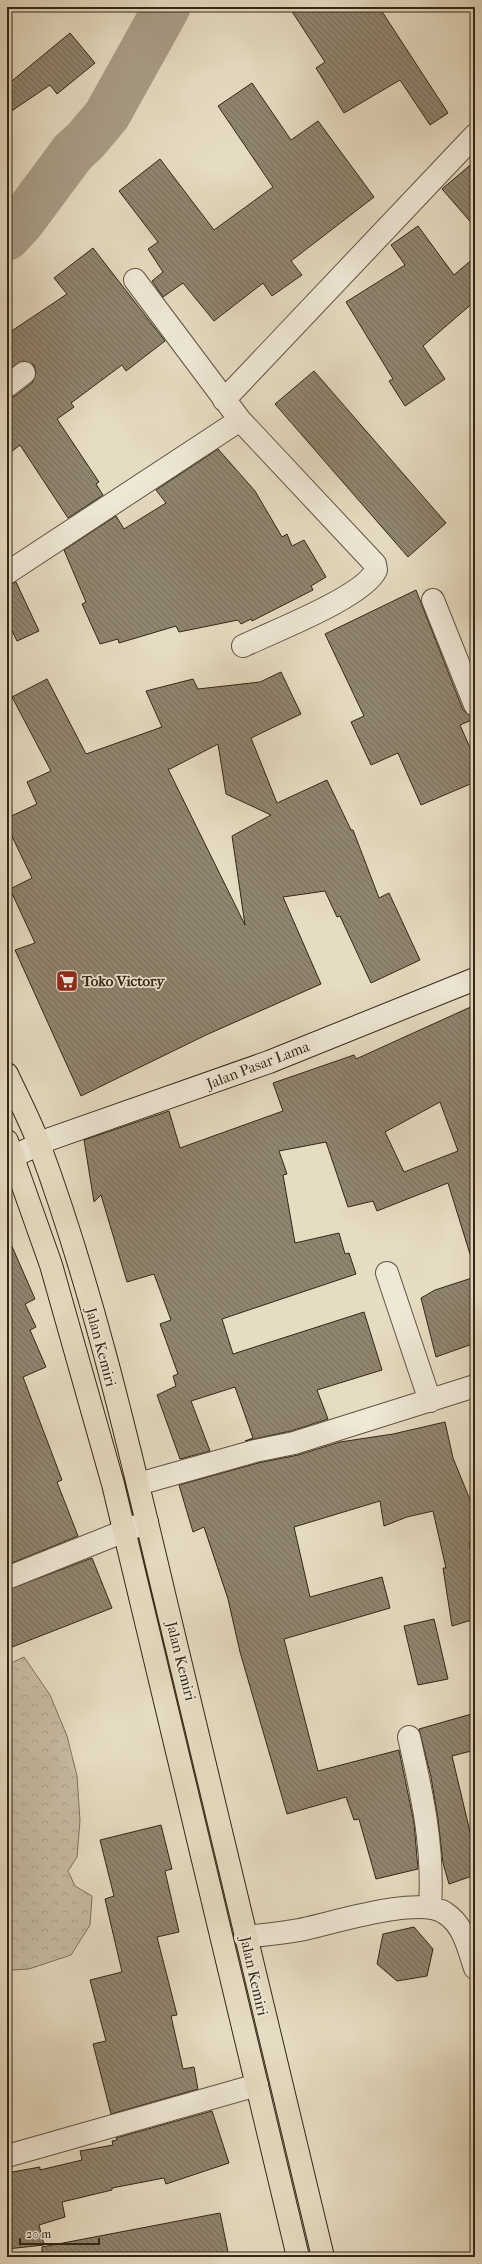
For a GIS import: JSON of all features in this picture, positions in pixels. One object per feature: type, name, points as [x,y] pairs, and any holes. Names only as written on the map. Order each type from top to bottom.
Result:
[{"type":"highway","name":"Jalan Kemiri","points":[[7,1074],[39,1144],[90,1307],[138,1484],[220,1821],[245,1937],[323,2257]]},
{"type":"highway","name":"Jalan Kemiri","points":[[9,1152],[51,1265],[125,1531],[257,2085],[294,2256]]},
{"type":"street","points":[[224,400],[475,135]]},
{"type":"street","points":[[135,280],[240,420],[375,564],[376,570],[373,577],[338,601],[243,646]]},
{"type":"street","points":[[7,386],[24,373]]},
{"type":"street","points":[[7,573],[240,420]]},
{"type":"street","points":[[433,600],[475,705]]},
{"type":"street","name":"Jalan Pasar Lama","points":[[9,1152],[39,1144],[269,1062],[475,979]]},
{"type":"street","points":[[387,1273],[430,1401]]},
{"type":"street","points":[[138,1484],[294,1443],[475,1386]]},
{"type":"street","points":[[7,1578],[147,1522]]},
{"type":"street","points":[[409,1736],[430,1840],[432,1864],[430,1906]]},
{"type":"street","points":[[245,1937],[299,1930],[355,1916],[412,1907],[430,1906],[445,1912],[457,1923],[464,1936],[475,1968]]},
{"type":"street","points":[[7,2156],[257,2085]]},
{"type":"green space","points":[[24,1657],[50,1695],[67,1736],[77,1776],[80,1821],[77,1857],[68,1871],[75,1886],[92,1896],[90,1925],[71,1955],[29,1969],[12,1970],[7,1967],[7,1665]]},
{"type":"building","points":[[289,7],[379,7],[448,113],[430,125],[400,80],[344,113],[316,68],[325,62]]},
{"type":"building","points":[[70,33],[95,63],[57,94],[50,85],[7,114],[7,85]]},
{"type":"building","points":[[252,83],[291,140],[318,121],[374,197],[291,261],[302,275],[272,296],[263,283],[214,321],[183,283],[163,297],[152,281],[163,272],[148,249],[158,242],[119,191],[160,159],[214,230],[273,187],[218,106]]},
{"type":"building","points":[[475,161],[475,227],[442,189]]},
{"type":"building","points":[[418,226],[454,275],[475,257],[475,301],[423,346],[445,379],[405,406],[389,381],[393,379],[346,302],[405,265],[391,245]]},
{"type":"building","points":[[93,248],[165,341],[126,371],[122,365],[71,403],[74,407],[57,419],[99,482],[96,484],[103,495],[68,518],[20,445],[7,455],[7,398],[15,396],[32,383],[36,372],[34,365],[23,361],[7,370],[7,334],[67,294],[54,278]]},
{"type":"building","points":[[314,371],[446,523],[408,557],[275,404]]},
{"type":"building","points":[[218,449],[255,491],[282,537],[287,534],[292,546],[304,540],[326,577],[311,586],[313,590],[252,621],[251,619],[241,624],[238,620],[179,632],[176,626],[119,643],[118,639],[100,644],[82,604],[86,602],[64,550],[116,516],[124,529],[166,503],[156,490]]},
{"type":"building","points":[[16,582],[39,631],[17,641],[7,620],[7,585]]},
{"type":"building","points":[[416,590],[463,710],[474,719],[460,725],[475,759],[475,782],[421,805],[398,753],[371,765],[351,722],[364,716],[325,634]]},
{"type":"building","points":[[281,672],[301,714],[251,738],[277,803],[327,780],[351,830],[353,830],[379,898],[389,893],[420,960],[371,983],[340,916],[337,917],[325,891],[283,897],[321,984],[206,1035],[81,1096],[15,950],[35,943],[10,889],[32,878],[7,826],[7,818],[37,804],[27,782],[51,771],[12,697],[47,679],[86,754],[162,727],[146,691],[193,679],[198,689],[260,682]],"holes":[[[218,744],[226,794],[271,815],[232,836],[245,925],[168,769]]]},
{"type":"building","points":[[475,1005],[475,1253],[470,1254],[448,1183],[377,1211],[373,1201],[348,1207],[326,1142],[279,1151],[287,1174],[283,1175],[295,1243],[339,1233],[345,1254],[349,1253],[356,1274],[222,1319],[233,1354],[364,1312],[382,1370],[317,1390],[328,1419],[291,1431],[245,1441],[253,1438],[235,1387],[191,1401],[210,1451],[180,1459],[157,1395],[176,1386],[173,1376],[178,1374],[160,1324],[171,1320],[154,1274],[127,1282],[101,1195],[94,1202],[84,1140],[169,1111],[180,1148],[283,1111],[273,1083],[354,1055],[356,1059]],"holes":[[[440,1102],[458,1151],[404,1172],[385,1132]]]},
{"type":"building","points":[[7,1235],[35,1299],[25,1304],[36,1327],[30,1330],[46,1367],[23,1377],[62,1480],[57,1482],[78,1536],[7,1565]]},
{"type":"building","points":[[475,1277],[475,1343],[436,1357],[421,1298],[435,1290]]},
{"type":"building","points":[[445,1422],[453,1458],[475,1512],[475,1542],[469,1543],[475,1568],[475,1619],[452,1626],[443,1568],[446,1568],[433,1511],[407,1517],[384,1526],[380,1501],[294,1527],[310,1597],[382,1577],[390,1608],[284,1639],[318,1771],[399,1750],[414,1823],[418,1869],[376,1879],[359,1819],[354,1820],[346,1797],[287,1814],[240,1652],[228,1599],[204,1527],[193,1532],[179,1485],[258,1463],[298,1455],[340,1442],[393,1434]]},
{"type":"building","points":[[92,1558],[112,1608],[7,1649],[7,1590]]},
{"type":"building","points":[[434,1619],[448,1679],[418,1685],[404,1626]]},
{"type":"building","points":[[475,1713],[475,1750],[452,1756],[475,1853],[475,1875],[449,1884],[443,1863],[431,1777],[419,1729]]},
{"type":"building","points":[[161,1825],[172,1869],[165,1871],[179,1932],[157,1937],[177,2015],[171,2016],[183,2069],[194,2067],[198,2089],[111,2114],[93,2044],[106,2041],[90,1980],[122,1972],[105,1899],[114,1896],[100,1840]]},
{"type":"building","points":[[414,1927],[433,1949],[427,1976],[397,1981],[377,1964],[383,1934]]},
{"type":"building","points":[[212,2111],[229,2163],[166,2184],[164,2178],[112,2188],[112,2190],[62,2202],[65,2217],[39,2225],[44,2245],[7,2249],[7,2173],[40,2167],[40,2170],[82,2160],[80,2151],[113,2145],[112,2141],[117,2140],[116,2138]]},
{"type":"building","points":[[220,2213],[229,2257],[42,2257],[42,2247]]},
{"type":"waterway","points":[[7,237],[21,222],[73,152],[86,140],[107,115],[167,7]]},
{"type":"place","name":"Toko Victory","points":[[67,981]]}]
